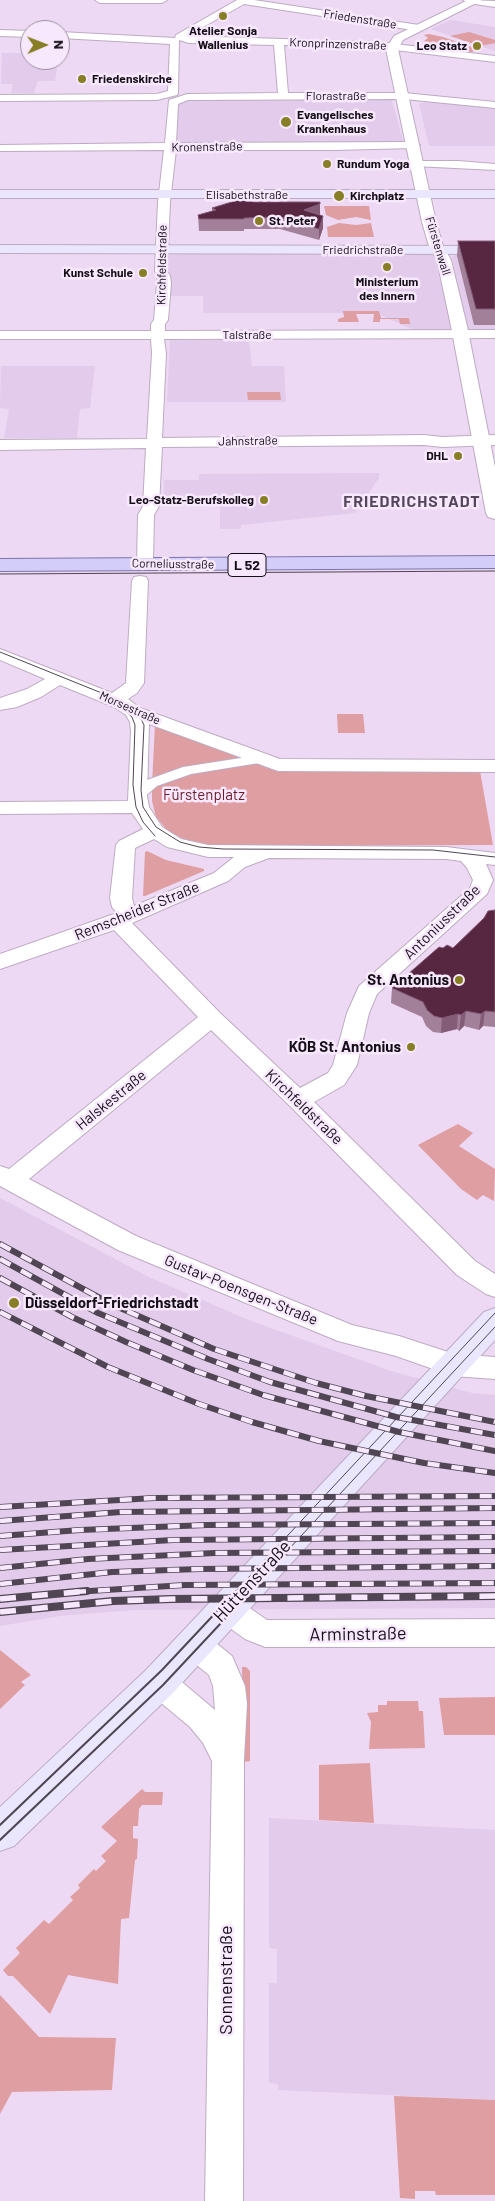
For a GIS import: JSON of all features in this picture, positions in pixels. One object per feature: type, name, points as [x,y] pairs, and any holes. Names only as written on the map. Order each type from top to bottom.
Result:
[{"type":"main road","name":"Elisabethstraße","points":[[0,194],[495,194]]},
{"type":"main road","name":"Friedrichstraße","points":[[0,249],[495,250]]},
{"type":"main road","name":"Corneliusstraße","points":[[0,566],[495,562]]},
{"type":"main road","name":"L 52","points":[[67,580],[75,576],[96,575],[97,569],[89,564]]},
{"type":"main road","name":"Corneliusstraße","points":[[0,578],[67,580],[144,566],[242,577],[495,577]]},
{"type":"main road","name":"Hüttenstraße","points":[[0,1833],[158,1682],[495,1320]]},
{"type":"street","points":[[100,0],[162,0]]},
{"type":"street","points":[[177,39],[180,35],[243,0]]},
{"type":"street","name":"Friedenstraße","points":[[243,0],[419,28]]},
{"type":"street","points":[[393,46],[398,38],[473,0],[495,4]]},
{"type":"street","points":[[0,33],[20,34]]},
{"type":"street","name":"Kronprinzenstraße","points":[[70,35],[393,46],[495,59]]},
{"type":"street","name":"Kirchfeldstraße","points":[[114,700],[131,689],[135,683],[146,515],[151,506],[159,353],[157,335],[158,324],[161,320],[164,283],[164,276],[161,271],[164,204],[177,39]]},
{"type":"street","points":[[279,42],[283,96]]},
{"type":"street","name":"Fürstenwall","points":[[393,46],[423,194],[438,250],[444,260],[488,440],[495,512]]},
{"type":"street","name":"Florastraße","points":[[0,98],[172,100],[188,97],[404,96],[495,105]]},
{"type":"street","name":"Kronenstraße","points":[[0,148],[414,145]]},
{"type":"street","points":[[418,164],[458,164],[495,167]]},
{"type":"street","name":"Talstraße","points":[[0,335],[495,334]]},
{"type":"street","name":"Jahnstraße","points":[[0,445],[488,440]]},
{"type":"street","name":"Morsestraße","points":[[0,654],[114,700],[133,712],[260,760]]},
{"type":"street","points":[[0,704],[10,703],[34,693],[59,678]]},
{"type":"street","points":[[133,712],[139,722],[140,731],[138,801],[144,817],[154,831],[174,843],[191,848],[222,852],[446,853],[495,859]]},
{"type":"street","points":[[0,808],[138,801],[152,783],[188,770],[260,760],[290,766],[495,766]]},
{"type":"street","name":"Kirchfeldstraße","points":[[154,831],[126,844],[121,898],[124,918],[212,1018],[298,1100],[466,1268],[495,1287]]},
{"type":"street","name":"Remscheider Straße","points":[[0,962],[124,918],[221,878],[238,863],[270,852]]},
{"type":"street","name":"Antoniusstraße","points":[[298,1100],[336,1080],[345,1065],[358,1013],[367,991],[480,890],[483,880],[477,866],[467,855]]},
{"type":"street","name":"Halskestraße","points":[[5,1178],[212,1018]]},
{"type":"street","name":"Gustav-Poensgen-Straße","points":[[5,1178],[127,1243],[347,1334],[399,1346],[453,1365],[495,1368]]},
{"type":"street","name":"Arminstraße","points":[[227,1609],[265,1633],[495,1633]]},
{"type":"street","name":"Sonnenstraße","points":[[194,1644],[221,1666],[229,1686],[231,1729],[228,1759],[224,2201]]},
{"type":"street","name":"Sonnenstraße","points":[[158,1682],[201,1717],[214,1733],[228,1759]]},
{"type":"shaded area","points":[[451,20],[495,27],[495,51],[431,29]]},
{"type":"shaded area","points":[[2,53],[20,53],[20,70],[57,70],[55,81],[38,81],[34,93],[11,93],[13,84],[1,84]]},
{"type":"shaded area","name":"Evangelisches Krankenhaus","points":[[391,97],[404,144],[172,143],[177,101],[184,99]]},
{"type":"shaded area","points":[[426,102],[495,108],[495,146],[429,146],[419,104]]},
{"type":"shaded area","points":[[171,252],[428,252],[434,254],[452,330],[420,333],[376,313],[203,313],[203,296],[165,296],[167,254]]},
{"type":"shaded area","points":[[461,253],[495,253],[495,331],[466,329],[452,256]]},
{"type":"shaded area","points":[[170,340],[249,340],[252,366],[284,366],[286,402],[167,402]]},
{"type":"shaded area","points":[[1,366],[95,366],[90,408],[80,409],[77,438],[4,438],[9,409],[0,408]]},
{"type":"shaded area","name":"Leo-Statz-Berufskolleg","points":[[379,473],[379,478],[355,513],[241,525],[241,529],[220,529],[220,501],[163,502],[164,480],[199,480],[199,474]]},
{"type":"shaded area","points":[[0,1198],[151,1278],[251,1321],[391,1371],[472,1393],[495,1395],[495,1608],[135,1610],[60,1616],[0,1626]]},
{"type":"shaded area","points":[[269,1818],[495,1830],[495,2100],[278,2090],[278,2084],[269,2083],[269,1983],[277,1983],[277,1949],[269,1948]]},
{"type":"green space","points":[[469,32],[495,40],[495,43],[480,46],[450,36]]},
{"type":"green space","points":[[429,34],[478,49],[472,52],[431,48],[432,45],[424,41],[428,38],[424,35]]},
{"type":"green space","points":[[324,206],[369,206],[371,220],[356,217],[338,220],[326,215]]},
{"type":"green space","points":[[339,223],[356,225],[371,223],[374,237],[328,237],[327,227]]},
{"type":"green space","points":[[343,311],[379,311],[381,318],[409,318],[410,324],[400,324],[399,319],[380,319],[380,322],[373,322],[374,314],[356,314],[359,322],[338,322],[338,319],[344,317]]},
{"type":"green space","points":[[247,392],[280,392],[281,400],[248,400]]},
{"type":"green space","points":[[337,714],[363,714],[365,733],[338,733]]},
{"type":"green space","name":"Fürstenplatz","points":[[155,724],[281,772],[480,771],[493,845],[228,846],[207,845],[185,840],[167,830],[156,817],[152,801]]},
{"type":"green space","points":[[147,851],[166,860],[204,869],[204,871],[143,896],[145,852]]},
{"type":"green space","points":[[458,1124],[473,1133],[459,1146],[495,1169],[494,1201],[483,1195],[477,1200],[461,1189],[418,1145]]},
{"type":"green space","points":[[0,1650],[31,1675],[21,1682],[25,1685],[0,1709]]},
{"type":"green space","points":[[242,1667],[246,1667],[250,1671],[250,1761],[244,1762]]},
{"type":"green space","points":[[495,1697],[495,1735],[444,1735],[439,1698]]},
{"type":"green space","points":[[387,1701],[418,1701],[419,1711],[423,1711],[425,1748],[369,1749],[371,1722],[367,1713],[378,1712],[378,1705],[387,1705]]},
{"type":"green space","points":[[370,1763],[374,1823],[319,1820],[319,1765]]},
{"type":"green space","points":[[142,1789],[145,1792],[163,1792],[162,1805],[142,1805],[139,1809],[138,1826],[133,1826],[133,1838],[138,1839],[137,1859],[135,1860],[129,1918],[121,1919],[118,1984],[68,1975],[50,2014],[13,1976],[8,1976],[3,1970],[20,1953],[16,1948],[44,1920],[49,1924],[73,1900],[70,1897],[80,1888],[78,1885],[94,1869],[96,1871],[106,1861],[101,1856],[117,1841],[101,1827]]},
{"type":"green space","points":[[0,1995],[39,2037],[116,2038],[112,2090],[12,2092],[0,2114]]},
{"type":"green space","points":[[394,2096],[495,2100],[495,2195],[436,2195],[435,2191],[415,2191],[415,2199],[400,2198]]},
{"type":"building","points":[[238,200],[254,202],[320,202],[320,204],[304,210],[323,216],[319,229],[280,217],[199,219],[198,215],[216,210],[212,208]]},
{"type":"building","points":[[458,241],[495,241],[495,309],[476,309]]},
{"type":"building","name":"St. Antonius","points":[[495,910],[495,1012],[485,1011],[481,1014],[466,1011],[461,1015],[442,1018],[434,1016],[427,1010],[423,1002],[392,988],[439,947],[443,948],[447,945],[453,948],[484,918],[488,911]]},
{"type":"tram line","points":[[0,574],[495,571]]},
{"type":"tram line","points":[[0,652],[119,700],[137,711],[144,725],[141,790],[143,807],[156,827],[180,842],[199,847],[223,849],[433,850],[495,857]]},
{"type":"tram line","points":[[120,706],[132,717],[135,725],[133,785],[136,807],[143,822],[155,836]]},
{"type":"tram line","points":[[235,1592],[495,1313]]},
{"type":"tram line","points":[[249,1592],[495,1327]]},
{"type":"tram line","points":[[0,1825],[162,1670],[236,1591]]},
{"type":"tram line","points":[[0,1840],[163,1685],[251,1591]]},
{"type":"railway","points":[[0,1244],[111,1304],[214,1349],[316,1383],[366,1396],[495,1422]]},
{"type":"railway","points":[[0,1259],[98,1313],[208,1359],[270,1382],[396,1417],[495,1435]]},
{"type":"railway","points":[[0,1278],[72,1317],[126,1342],[193,1370],[263,1395],[399,1432],[495,1451]]},
{"type":"railway","points":[[0,1312],[108,1367],[199,1404],[252,1422],[319,1441],[371,1452],[424,1463],[495,1473]]},
{"type":"railway","points":[[0,1507],[154,1498],[495,1496]]},
{"type":"railway","points":[[0,1521],[121,1512],[495,1508]]},
{"type":"railway","points":[[0,1536],[80,1530],[207,1525],[495,1523]]},
{"type":"railway","points":[[0,1550],[173,1540],[495,1537]]},
{"type":"railway","points":[[0,1568],[88,1559],[215,1553],[495,1551]]},
{"type":"railway","points":[[0,1584],[112,1572],[200,1569],[495,1566]]},
{"type":"railway","points":[[81,1592],[185,1585],[495,1583]]},
{"type":"railway","points":[[81,1592],[87,1591]]},
{"type":"railway","points":[[74,1592],[81,1592]]},
{"type":"railway","points":[[0,1599],[81,1592]]},
{"type":"railway","points":[[0,1612],[113,1601],[171,1599],[495,1596]]},
{"type":"place","name":"Atelier Sonja Wallenius","points":[[223,16]]},
{"type":"place","name":"Leo Statz","points":[[477,46]]},
{"type":"place","name":"Friedenskirche","points":[[82,79]]},
{"type":"place","name":"Evangelisches Krankenhaus","points":[[286,122]]},
{"type":"place","name":"Rundum Yoga","points":[[327,164]]},
{"type":"place","name":"Kirchplatz","points":[[339,196]]},
{"type":"place","name":"St. Peter","points":[[259,221]]},
{"type":"place","name":"Ministerium des Innern","points":[[387,267]]},
{"type":"place","name":"Kunst Schule","points":[[143,273]]},
{"type":"place","name":"DHL","points":[[458,456]]},
{"type":"place","name":"Leo-Statz-Berufskolleg","points":[[264,500]]},
{"type":"place","name":"St. Antonius","points":[[459,980]]},
{"type":"place","name":"KÖB St. Antonius","points":[[411,1047]]},
{"type":"place","name":"Düsseldorf-Friedrichstadt","points":[[14,1303]]},
{"type":"district","name":"FRIEDRICHSTADT","points":[[412,502]]}]
